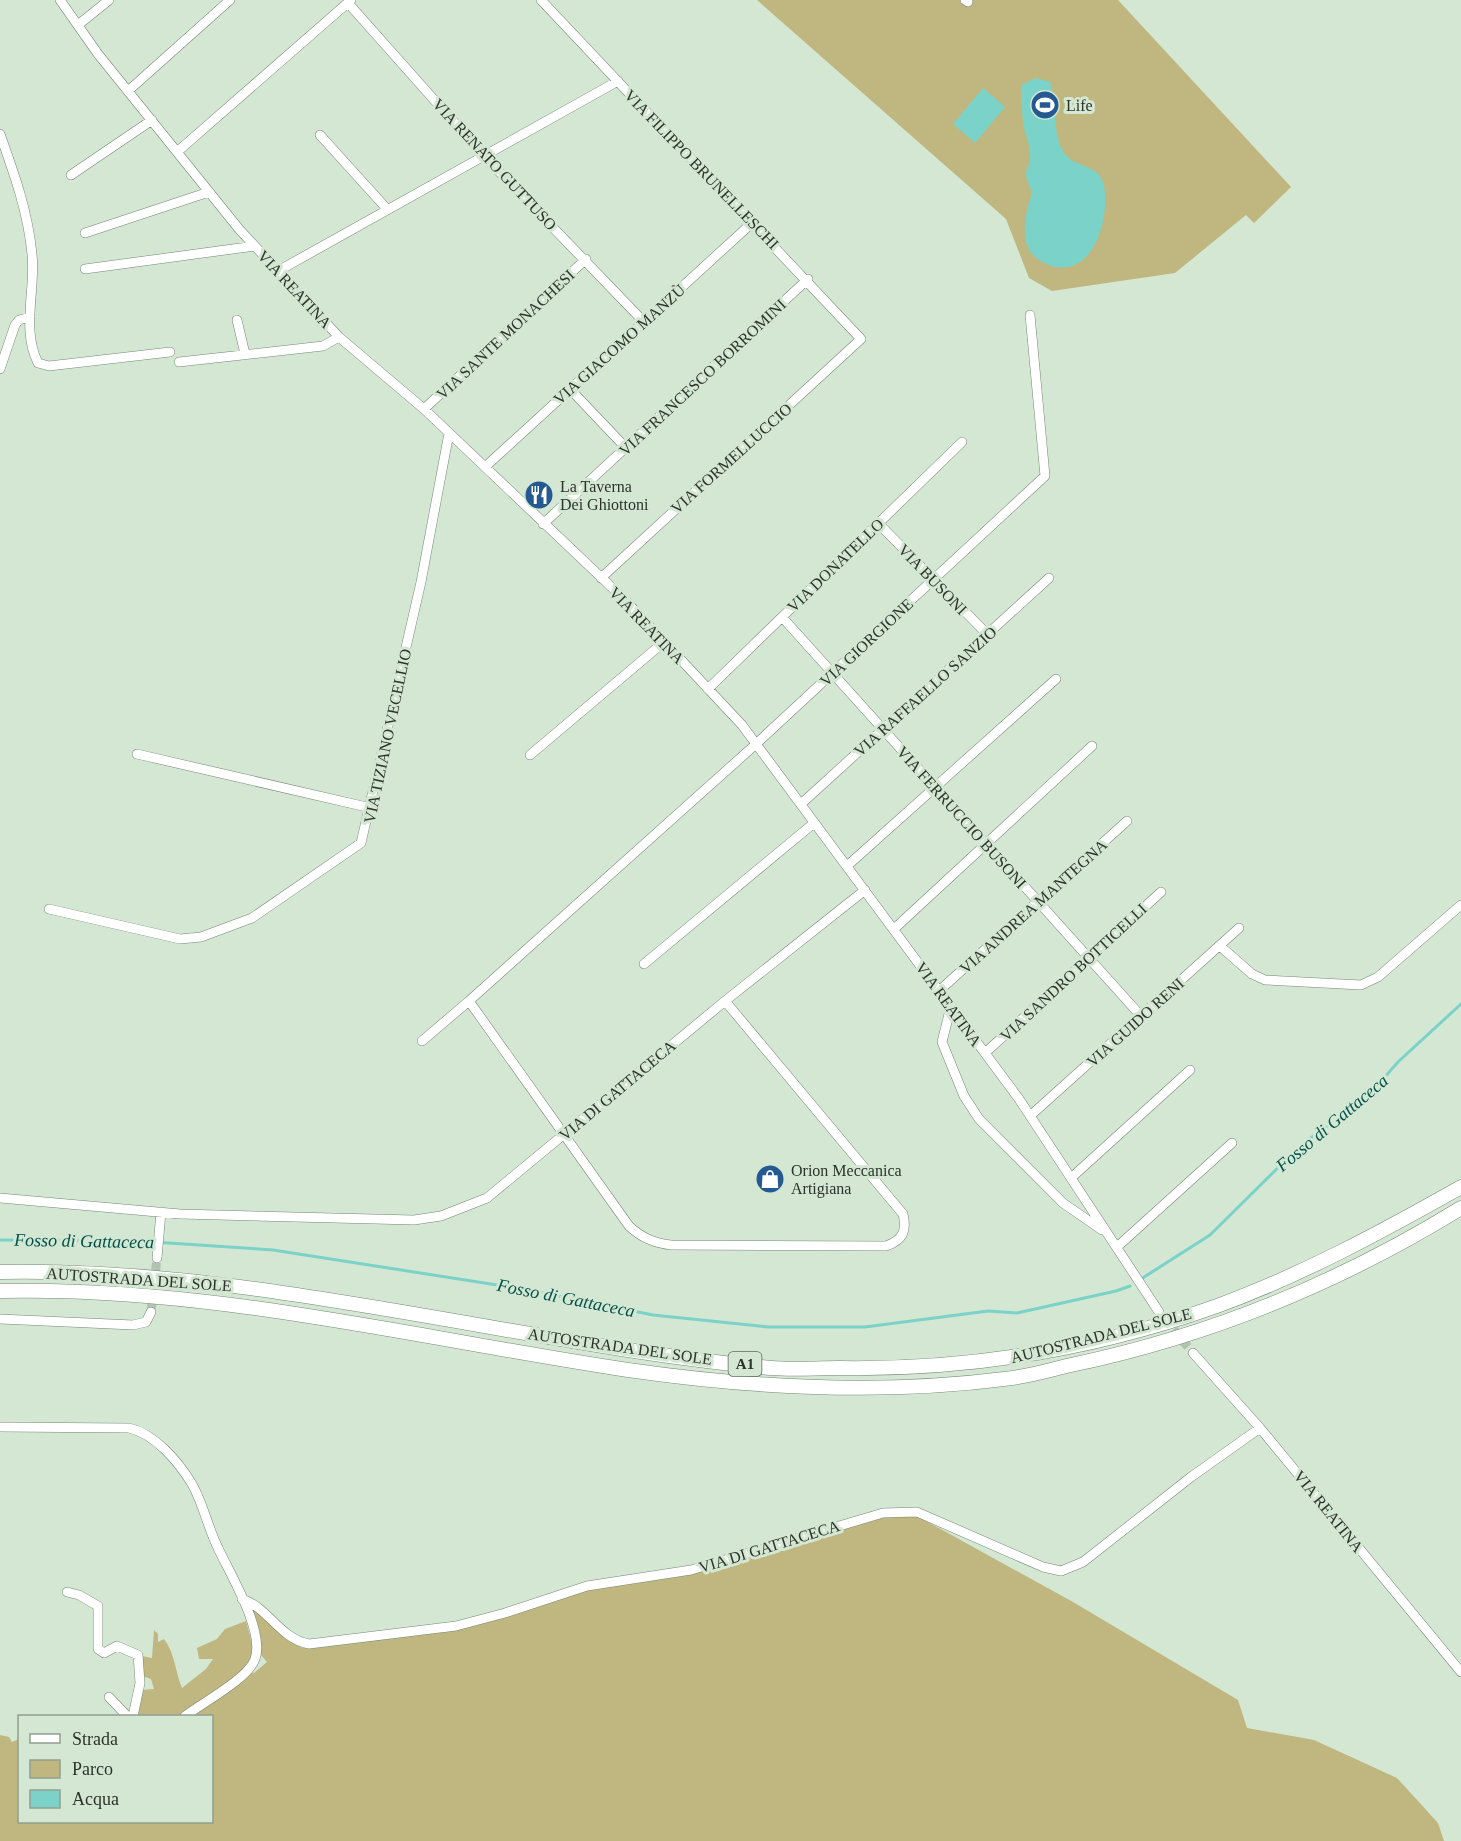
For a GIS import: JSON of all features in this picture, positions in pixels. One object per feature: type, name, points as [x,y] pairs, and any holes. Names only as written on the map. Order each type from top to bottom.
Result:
[{"type":"highway","name":"AUTOSTRADA DEL SOLE","points":[[0,1272],[48,1271],[188,1280],[298,1294],[633,1350],[774,1368],[899,1369],[1011,1359],[1118,1334],[1216,1306],[1311,1266],[1461,1187]]},
{"type":"highway","name":"AUTOSTRADA DEL SOLE","points":[[0,1291],[57,1291],[186,1300],[297,1312],[629,1370],[775,1387],[898,1388],[1007,1379],[1119,1355],[1219,1324],[1318,1285],[1422,1232],[1461,1208]]},
{"type":"street","name":"VIA REATINA","points":[[60,0],[128,91],[209,192],[339,337],[424,409],[600,578],[664,642],[756,744],[940,990],[1030,1116],[1159,1312]]},
{"type":"street","points":[[78,25],[109,0]]},
{"type":"street","points":[[128,91],[230,0]]},
{"type":"street","name":"VIA FILIPPO BRUNELLESCHI","points":[[542,0],[861,339]]},
{"type":"street","points":[[177,152],[350,1]]},
{"type":"street","name":"VIA RENATO GUTTUSO","points":[[350,1],[484,156],[586,259],[644,322]]},
{"type":"street","points":[[278,271],[618,81]]},
{"type":"street","points":[[71,175],[152,120]]},
{"type":"street","points":[[0,134],[17,183],[30,240],[33,272],[30,317],[32,344],[36,359],[43,366],[170,352]]},
{"type":"street","points":[[320,135],[387,209]]},
{"type":"street","points":[[85,233],[209,192]]},
{"type":"street","name":"VIA GIACOMO MANZÙ","points":[[485,467],[753,222]]},
{"type":"street","points":[[85,269],[255,246]]},
{"type":"street","name":"VIA SANTE MONACHESI","points":[[424,409],[586,259]]},
{"type":"street","name":"VIA FRANCESCO BORROMINI","points":[[543,524],[807,279]]},
{"type":"street","name":"VIA GIORGIONE","points":[[422,1041],[756,744],[1045,476],[1030,315]]},
{"type":"street","points":[[0,369],[15,325],[19,320],[30,317]]},
{"type":"street","points":[[237,320],[245,354]]},
{"type":"street","points":[[179,362],[323,346],[339,337]]},
{"type":"street","name":"VIA FORMELLUCCIO","points":[[600,578],[861,339]]},
{"type":"street","points":[[570,389],[626,448]]},
{"type":"street","name":"VIA TIZIANO VECELLIO","points":[[49,909],[180,939],[201,938],[258,915],[354,850],[363,840],[421,582],[449,433]]},
{"type":"street","name":"VIA DONATELLO","points":[[708,689],[962,442]]},
{"type":"street","name":"VIA BUSONI","points":[[879,523],[987,634]]},
{"type":"street","name":"VIA RAFFAELLO SANZIO","points":[[801,804],[1049,578]]},
{"type":"street","name":"VIA FERRUCCIO BUSONI","points":[[782,617],[1141,1016]]},
{"type":"street","points":[[530,755],[664,642]]},
{"type":"street","points":[[847,866],[1056,679]]},
{"type":"street","points":[[894,929],[1092,746]]},
{"type":"street","points":[[137,754],[371,808]]},
{"type":"street","name":"VIA ANDREA MANTEGNA","points":[[940,990],[1127,821]]},
{"type":"street","points":[[644,964],[814,823]]},
{"type":"street","name":"VIA DI GATTACECA","points":[[0,1198],[161,1212],[402,1220],[441,1216],[487,1198],[725,1001],[865,890]]},
{"type":"street","name":"VIA SANDRO BOTTICELLI","points":[[985,1053],[1161,891]]},
{"type":"street","points":[[1220,946],[1252,974],[1265,980],[1361,985],[1378,977],[1461,905]]},
{"type":"street","name":"VIA GUIDO RENI","points":[[1030,1116],[1239,928]]},
{"type":"street","points":[[469,1001],[629,1226],[640,1236],[658,1243],[886,1246],[897,1242],[903,1235],[906,1224],[903,1214],[725,1001]]},
{"type":"street","points":[[951,1006],[942,1042],[964,1096],[979,1119],[1063,1203],[1108,1234]]},
{"type":"street","points":[[1071,1178],[1190,1070]]},
{"type":"street","points":[[1117,1247],[1232,1143]]},
{"type":"street","points":[[157,1258],[161,1212]]},
{"type":"street","points":[[0,1319],[133,1325],[146,1322],[151,1312]]},
{"type":"street","name":"VIA REATINA","points":[[1193,1353],[1260,1428],[1461,1672]]},
{"type":"street","points":[[0,1427],[129,1428],[145,1431],[155,1439],[192,1484],[217,1547],[242,1599],[257,1642],[256,1659],[238,1680],[186,1715]]},
{"type":"street","name":"VIA DI GATTACECA","points":[[242,1599],[258,1605],[297,1642],[309,1644],[406,1633],[456,1626],[494,1617],[587,1586],[691,1570],[860,1518],[900,1512],[917,1512],[940,1520],[1042,1567],[1061,1571],[1083,1562],[1191,1477],[1260,1428]]},
{"type":"street","points":[[67,1592],[79,1595],[98,1606],[98,1649],[104,1653],[117,1647],[138,1654],[140,1683],[134,1715]]},
{"type":"street","points":[[109,1697],[126,1715]]},
{"type":"green space","name":"Life","points":[[757,0],[1118,0],[1291,187],[1254,223],[1246,215],[1175,273],[1052,291],[1029,278],[1006,219]]},
{"type":"green space","points":[[885,1515],[917,1516],[1073,1602],[1238,1700],[1247,1728],[1314,1740],[1397,1778],[1438,1823],[1444,1841],[0,1841],[0,1735],[9,1737],[12,1742],[18,1739],[18,1823],[213,1823],[213,1715],[194,1715],[200,1710],[187,1715],[138,1715],[142,1690],[154,1689],[151,1679],[143,1676],[142,1656],[152,1658],[154,1630],[158,1634],[158,1642],[164,1639],[170,1650],[182,1688],[206,1669],[213,1659],[199,1659],[197,1648],[217,1639],[225,1629],[246,1621],[254,1651],[248,1671],[254,1673],[267,1662],[261,1655],[250,1606],[282,1635],[303,1648],[457,1628],[607,1584],[639,1583],[646,1579]]},
{"type":"water","points":[[1036,78],[1050,82],[1057,136],[1064,153],[1068,158],[1098,174],[1104,186],[1104,214],[1096,242],[1078,263],[1066,267],[1051,266],[1036,257],[1029,250],[1025,237],[1026,216],[1031,193],[1026,174],[1030,153],[1023,122],[1021,85]]},
{"type":"water","points":[[983,88],[1005,107],[975,143],[953,124]]},
{"type":"waterway","name":"Fosso di Gattaceca","points":[[1141,1279],[1210,1235],[1300,1146],[1368,1096],[1398,1062],[1461,1004]]},
{"type":"waterway","name":"Fosso di Gattaceca","points":[[0,1240],[138,1241],[273,1250],[523,1289],[653,1315],[768,1327],[865,1327],[988,1311],[1017,1313],[1130,1286]]},
{"type":"tunnel","points":[[151,1312],[157,1258]]},
{"type":"tunnel","points":[[1165,1319],[1193,1353]]},
{"type":"place","name":"Life","points":[[1045,105]]},
{"type":"place","name":"La Taverna Dei Ghiottoni","points":[[539,495]]},
{"type":"place","name":"Orion Meccanica Artigiana","points":[[770,1179]]}]
